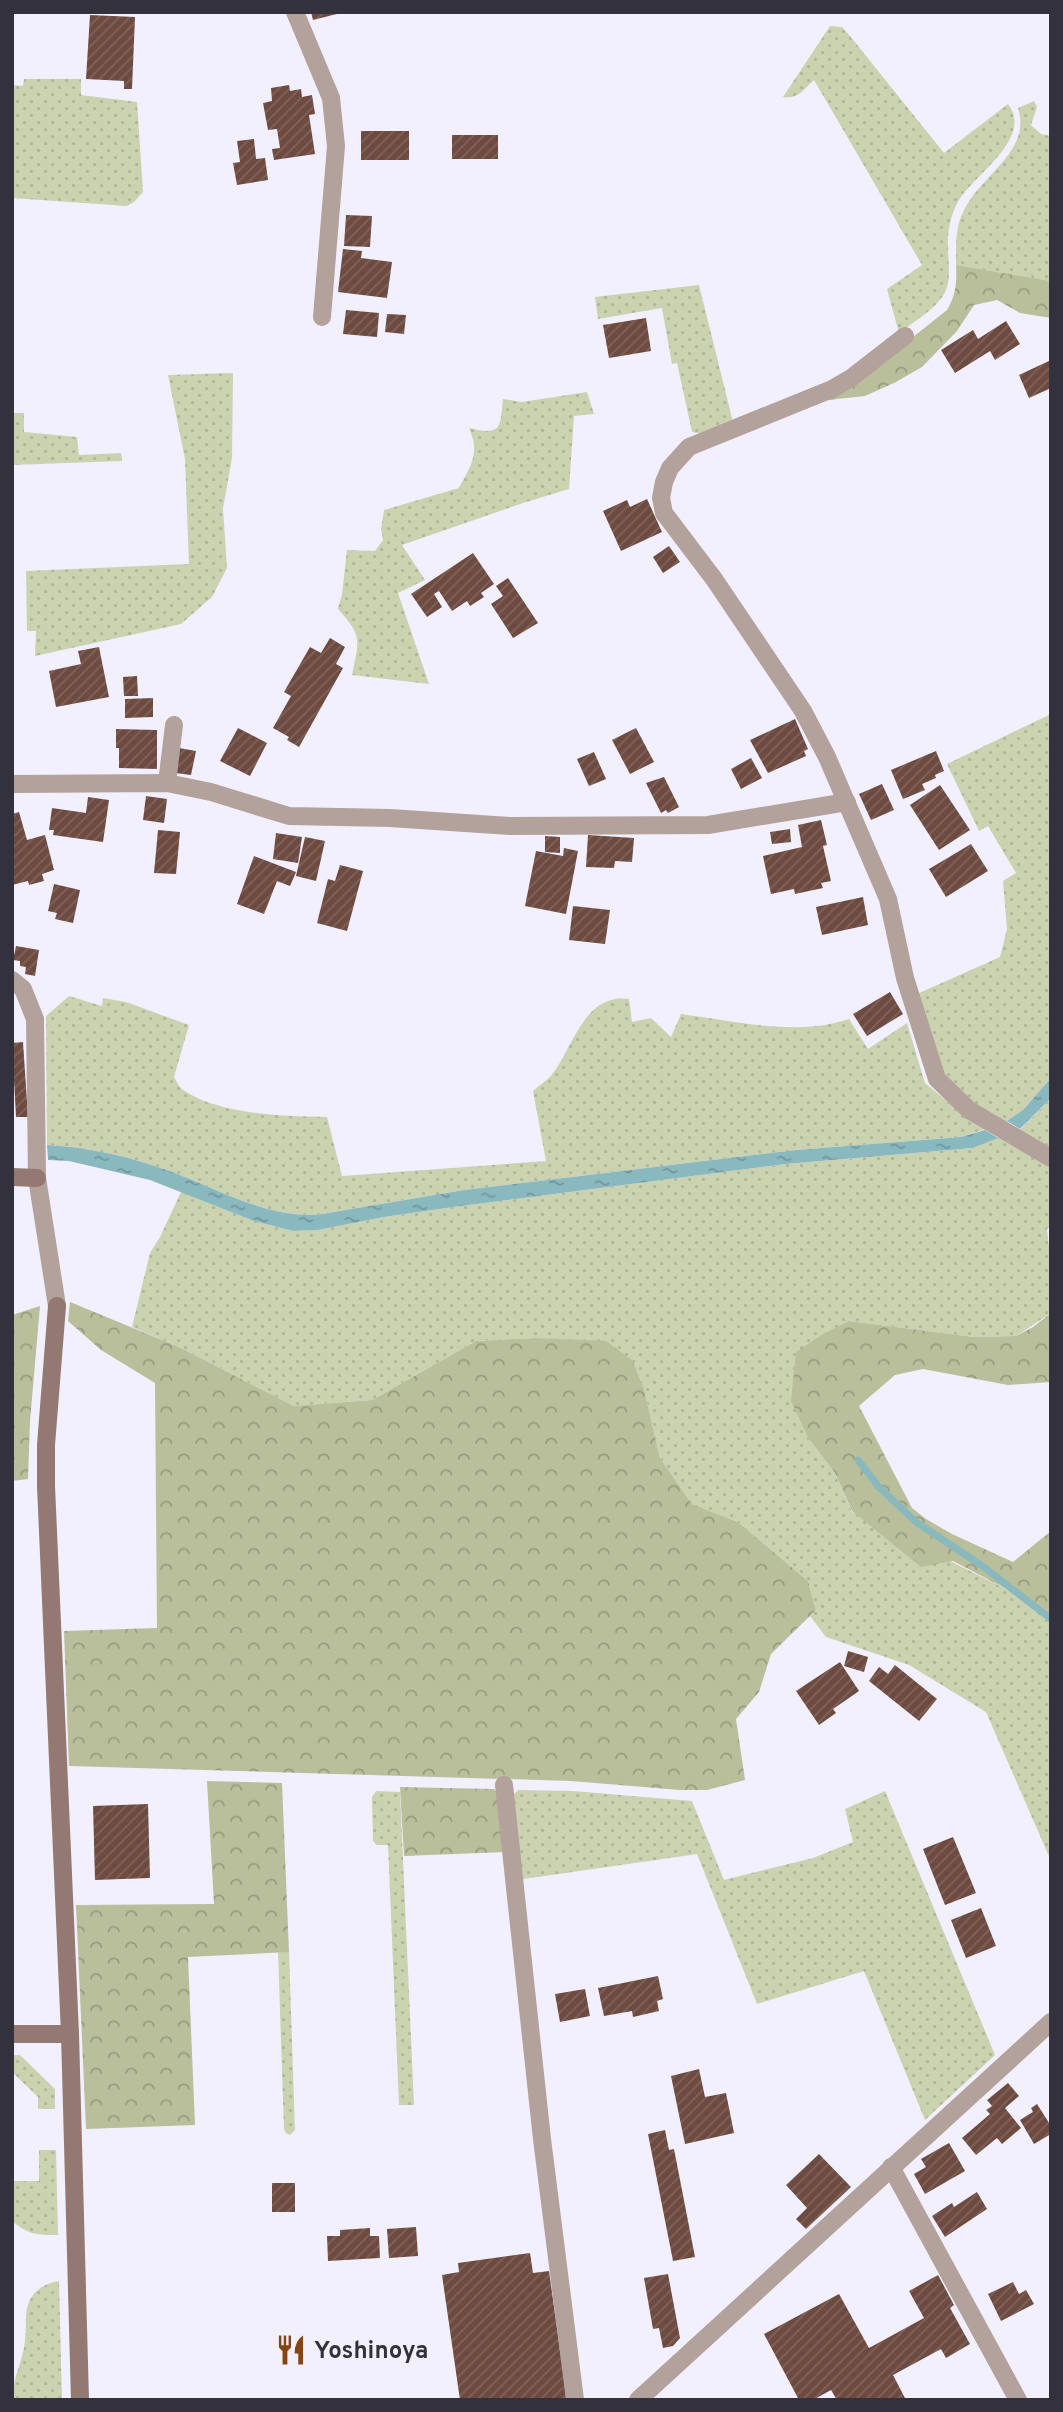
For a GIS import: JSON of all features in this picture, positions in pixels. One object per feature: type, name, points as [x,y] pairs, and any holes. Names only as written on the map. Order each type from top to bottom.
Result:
[{"type":"street","points":[[295,12],[331,98],[336,146],[322,317]]},
{"type":"street","points":[[905,336],[851,378],[832,389],[689,447],[670,467],[661,498],[664,513],[715,579],[803,711],[827,757],[888,899],[905,978],[937,1079],[969,1110],[1051,1158]]},
{"type":"street","points":[[167,783],[174,726]]},
{"type":"street","points":[[12,784],[167,783],[211,792],[289,816],[390,818],[509,825],[708,825],[847,803]]},
{"type":"street","points":[[12,980],[23,989],[35,1019],[37,1178],[57,1306],[46,1445],[46,1486],[69,2035],[80,2400]]},
{"type":"street","points":[[12,1177],[37,1178]]},
{"type":"street","points":[[504,1784],[542,2139],[575,2400]]},
{"type":"street","points":[[638,2400],[1051,2021]]},
{"type":"street","points":[[12,2034],[69,2035]]},
{"type":"street","points":[[891,2167],[1018,2400]]},
{"type":"green space","points":[[830,26],[842,27],[944,153],[1008,104],[1014,117],[1014,130],[1008,142],[959,200],[954,211],[948,235],[949,277],[944,294],[929,310],[899,333],[887,289],[922,265],[814,80],[797,95],[783,97]]},
{"type":"green space","points":[[24,79],[81,79],[81,95],[137,102],[143,192],[134,202],[127,206],[12,198],[12,85],[23,86]]},
{"type":"green space","points":[[1034,101],[1037,107],[1031,125],[1041,134],[1051,136],[1051,281],[956,265],[956,244],[961,216],[972,197],[1012,150],[1020,123],[1018,108]]},
{"type":"green space","points":[[956,265],[1051,281],[1051,318],[1020,313],[997,300],[974,305],[957,331],[922,367],[865,396],[819,401],[860,379],[947,310],[955,288]]},
{"type":"green space","points":[[699,285],[733,422],[702,434],[692,432],[677,363],[672,364],[662,308],[598,319],[595,297]]},
{"type":"green space","points":[[233,373],[232,458],[223,508],[227,568],[212,597],[181,624],[35,656],[36,631],[27,631],[26,571],[189,564],[185,459],[168,375]]},
{"type":"green space","points":[[587,392],[594,414],[574,416],[569,489],[402,545],[425,580],[398,593],[429,684],[352,675],[357,639],[352,626],[338,609],[347,550],[375,551],[383,540],[381,529],[384,510],[459,488],[468,472],[474,452],[469,428],[488,431],[497,427],[503,399],[522,402]]},
{"type":"green space","points":[[12,413],[24,413],[24,432],[77,437],[79,455],[121,453],[122,461],[12,465]]},
{"type":"green space","points":[[1051,714],[1051,1078],[1023,1110],[1005,1123],[964,1097],[945,1075],[930,1042],[917,994],[1000,957],[1007,929],[1003,881],[1016,873],[988,826],[979,831],[947,764]]},
{"type":"green space","points":[[69,996],[102,1006],[103,998],[126,1002],[189,1025],[174,1077],[182,1089],[215,1105],[233,1109],[272,1115],[327,1117],[342,1176],[546,1161],[533,1091],[550,1077],[590,1013],[613,999],[629,999],[632,1022],[651,1018],[671,1037],[681,1014],[787,1027],[808,1027],[849,1019],[868,1049],[907,1023],[925,1083],[967,1118],[986,1129],[961,1137],[796,1150],[464,1190],[316,1215],[295,1214],[255,1205],[131,1159],[47,1145],[46,1016]]},
{"type":"green space","points":[[1051,1098],[1051,1149],[1020,1130]]},
{"type":"green space","points":[[1000,1137],[1051,1166],[1051,1226],[1047,1229],[1051,1264],[1051,1313],[1016,1336],[974,1337],[849,1321],[809,1439],[835,1473],[852,1512],[1022,1597],[1051,1617],[1051,1861],[986,1712],[909,1665],[826,1637],[810,1616],[816,1610],[808,1581],[738,1522],[692,1504],[660,1458],[644,1389],[606,1342],[535,1338],[476,1341],[372,1400],[294,1406],[179,1347],[132,1327],[150,1253],[181,1192],[254,1221],[293,1231],[318,1230],[453,1207],[786,1164],[973,1148]]},
{"type":"green space","points":[[70,1302],[179,1347],[294,1406],[372,1400],[476,1341],[535,1338],[606,1341],[632,1360],[644,1389],[660,1458],[692,1504],[738,1522],[808,1581],[816,1610],[771,1654],[759,1692],[736,1719],[745,1780],[707,1790],[680,1790],[571,1781],[69,1766],[64,1631],[157,1628],[155,1383],[101,1350],[68,1321]]},
{"type":"green space","points":[[40,1306],[28,1479],[12,1481],[12,1315]]},
{"type":"green space","points":[[1051,1313],[1051,1382],[1008,1385],[923,1369],[895,1375],[859,1406],[912,1508],[926,1519],[1013,1562],[1051,1531],[1051,1617],[1022,1597],[953,1561],[921,1567],[852,1511],[835,1473],[809,1439],[791,1401],[796,1352],[849,1321],[974,1337],[1016,1336]]},
{"type":"green space","points":[[207,1781],[282,1783],[289,1952],[188,1957],[195,2125],[86,2129],[76,1905],[214,1904]]},
{"type":"green space","points":[[400,1787],[494,1789],[501,1796],[505,1852],[404,1856]]},
{"type":"green space","points":[[518,1790],[573,1791],[692,1801],[724,1880],[813,1858],[853,1842],[845,1809],[885,1791],[995,2055],[925,2120],[864,1971],[757,2004],[697,1854],[517,1880],[511,1797]]},
{"type":"green space","points":[[376,1791],[400,1792],[414,2105],[399,2105],[388,1845],[377,1845],[373,1841],[372,1797]]},
{"type":"green space","points":[[278,1952],[289,1952],[295,2130],[290,2135],[284,2129]]},
{"type":"green space","points":[[12,2055],[20,2055],[55,2089],[55,2109],[38,2109],[38,2097],[12,2072]]},
{"type":"green space","points":[[39,2150],[56,2150],[58,2235],[33,2233],[12,2221],[12,2181],[39,2181]]},
{"type":"green space","points":[[59,2281],[62,2400],[12,2400],[24,2348],[29,2302],[41,2287]]},
{"type":"water","points":[[1051,1078],[1051,1098],[1020,1129],[1007,1121],[1023,1110]]},
{"type":"water","points":[[985,1130],[998,1138],[973,1148],[786,1164],[453,1207],[318,1230],[293,1231],[254,1221],[150,1180],[69,1161],[48,1160],[47,1145],[131,1159],[255,1205],[275,1211],[316,1215],[464,1190],[796,1150],[961,1137]]},
{"type":"building","points":[[311,12],[341,12],[341,13],[313,20]]},
{"type":"building","points":[[90,15],[135,17],[132,89],[124,89],[124,81],[86,79]]},
{"type":"building","points":[[289,85],[290,91],[301,89],[302,97],[312,95],[315,114],[309,115],[315,154],[274,160],[272,149],[280,148],[277,129],[268,130],[263,103],[272,101],[271,88]]},
{"type":"building","points":[[361,131],[409,131],[409,160],[361,160]]},
{"type":"building","points":[[452,135],[498,135],[498,159],[452,159]]},
{"type":"building","points":[[254,139],[256,159],[265,158],[268,180],[237,185],[233,163],[240,162],[237,141]]},
{"type":"building","points":[[346,215],[372,216],[370,247],[344,246]]},
{"type":"building","points":[[343,249],[362,251],[361,258],[392,262],[387,298],[338,292]]},
{"type":"building","points":[[346,310],[379,313],[377,337],[343,334]]},
{"type":"building","points":[[387,314],[406,315],[404,334],[385,332]]},
{"type":"building","points":[[646,318],[651,351],[609,358],[603,325]]},
{"type":"building","points":[[1006,321],[1020,344],[995,360],[990,351],[955,373],[941,350],[973,330],[978,339]]},
{"type":"building","points":[[1051,360],[1051,388],[1029,398],[1019,375]]},
{"type":"building","points":[[647,499],[662,532],[621,551],[603,511],[627,500],[630,507]]},
{"type":"building","points":[[669,546],[680,562],[663,573],[653,557]]},
{"type":"building","points":[[473,553],[494,584],[481,593],[484,597],[470,606],[467,601],[452,611],[439,591],[434,594],[442,607],[427,617],[411,594]]},
{"type":"building","points":[[508,578],[538,623],[513,638],[491,604],[503,596],[496,586]]},
{"type":"building","points":[[330,638],[345,647],[336,664],[343,668],[299,747],[287,740],[289,737],[273,728],[291,696],[284,692],[310,647],[321,653]]},
{"type":"building","points":[[99,647],[109,697],[56,707],[49,671],[81,664],[78,651]]},
{"type":"building","points":[[137,676],[138,696],[124,696],[123,677]]},
{"type":"building","points":[[153,698],[153,717],[125,718],[125,699]]},
{"type":"building","points":[[795,719],[808,749],[804,751],[806,756],[768,773],[750,740]]},
{"type":"building","points":[[238,728],[267,743],[250,776],[220,761]]},
{"type":"building","points":[[636,728],[654,762],[630,774],[612,740]]},
{"type":"building","points":[[116,729],[157,730],[157,769],[119,768]]},
{"type":"building","points":[[179,748],[196,751],[191,775],[175,773]]},
{"type":"building","points":[[936,751],[944,771],[922,784],[925,790],[903,799],[891,770]]},
{"type":"building","points":[[594,752],[606,779],[589,786],[577,759]]},
{"type":"building","points":[[751,758],[762,778],[741,789],[731,769]]},
{"type":"building","points":[[664,777],[679,807],[668,813],[666,810],[661,813],[646,783]]},
{"type":"building","points":[[882,784],[894,810],[871,820],[859,794]]},
{"type":"building","points":[[940,785],[970,830],[939,850],[910,805]]},
{"type":"building","points":[[146,796],[167,799],[164,823],[143,820]]},
{"type":"building","points":[[88,797],[109,800],[103,842],[53,835],[54,830],[49,830],[52,808],[86,813]]},
{"type":"building","points":[[19,812],[27,840],[45,835],[54,870],[42,874],[44,881],[29,885],[28,881],[12,885],[12,814]]},
{"type":"building","points":[[821,820],[827,845],[823,846],[831,881],[821,883],[823,888],[795,894],[794,889],[771,894],[763,856],[802,847],[798,825]]},
{"type":"building","points":[[790,829],[791,842],[772,844],[770,832]]},
{"type":"building","points":[[158,830],[180,832],[176,874],[154,873]]},
{"type":"building","points":[[276,833],[302,837],[298,863],[273,859]]},
{"type":"building","points":[[588,835],[634,838],[632,862],[615,861],[614,868],[586,867]]},
{"type":"building","points":[[545,836],[560,837],[560,853],[545,852]]},
{"type":"building","points":[[305,837],[325,841],[316,881],[296,876]]},
{"type":"building","points":[[971,844],[988,871],[946,897],[929,869]]},
{"type":"building","points":[[564,848],[578,851],[566,914],[525,906],[536,851],[563,856]]},
{"type":"building","points":[[254,856],[296,872],[290,886],[277,881],[264,914],[237,904]]},
{"type":"building","points":[[340,865],[363,871],[347,931],[317,923],[328,879],[335,881]]},
{"type":"building","points":[[54,884],[80,890],[73,923],[55,919],[57,913],[48,911]]},
{"type":"building","points":[[863,897],[868,925],[822,935],[816,907]]},
{"type":"building","points":[[573,906],[610,910],[605,944],[569,940]]},
{"type":"building","points":[[16,946],[39,950],[35,976],[25,974],[26,967],[20,966],[20,961],[13,960]]},
{"type":"building","points":[[890,992],[903,1014],[867,1036],[853,1014]]},
{"type":"building","points":[[23,1042],[28,1117],[16,1117],[12,1043]]},
{"type":"building","points":[[848,1651],[868,1657],[864,1672],[844,1666]]},
{"type":"building","points":[[840,1662],[859,1691],[833,1709],[836,1713],[819,1725],[796,1691]]},
{"type":"building","points":[[895,1665],[937,1699],[919,1721],[869,1681],[879,1667],[888,1674]]},
{"type":"building","points":[[148,1804],[150,1878],[95,1880],[93,1806]]},
{"type":"building","points":[[953,1837],[976,1893],[945,1905],[923,1849]]},
{"type":"building","points":[[981,1908],[996,1946],[966,1958],[951,1920]]},
{"type":"building","points":[[658,1976],[663,1999],[657,2001],[659,2011],[633,2017],[632,2011],[604,2016],[598,1988]]},
{"type":"building","points":[[585,1989],[590,2016],[560,2022],[555,1994]]},
{"type":"building","points":[[699,2069],[705,2097],[726,2093],[734,2133],[685,2144],[671,2076]]},
{"type":"building","points":[[1008,2083],[1019,2096],[1005,2108],[1021,2128],[1002,2144],[997,2138],[976,2155],[962,2138],[990,2114],[986,2110],[992,2106],[987,2100]]},
{"type":"building","points":[[1037,2104],[1051,2126],[1051,2134],[1034,2144],[1020,2120],[1033,2112],[1031,2108]]},
{"type":"building","points":[[665,2130],[669,2150],[674,2149],[695,2257],[673,2261],[648,2134]]},
{"type":"building","points":[[949,2143],[965,2171],[925,2194],[914,2174],[926,2167],[921,2159]]},
{"type":"building","points":[[819,2154],[851,2187],[806,2229],[796,2219],[807,2208],[786,2185]]},
{"type":"building","points":[[272,2183],[295,2183],[295,2212],[272,2212]]},
{"type":"building","points":[[977,2192],[987,2209],[945,2237],[932,2216],[952,2203],[954,2207]]},
{"type":"building","points":[[416,2227],[418,2256],[389,2258],[387,2229]]},
{"type":"building","points":[[370,2228],[370,2236],[379,2236],[380,2258],[328,2261],[327,2236],[340,2236],[340,2230]]},
{"type":"building","points":[[530,2253],[533,2273],[549,2271],[567,2400],[460,2400],[442,2275],[459,2272],[458,2263]]},
{"type":"building","points":[[668,2274],[680,2338],[673,2346],[663,2348],[659,2328],[653,2329],[644,2278]]},
{"type":"building","points":[[938,2275],[954,2305],[950,2308],[970,2344],[946,2358],[941,2349],[893,2375],[906,2400],[837,2400],[831,2390],[813,2400],[799,2400],[764,2334],[839,2294],[869,2348],[924,2318],[909,2291]]},
{"type":"building","points":[[1013,2282],[1019,2294],[1026,2290],[1034,2304],[1001,2321],[988,2294]]},
{"type":"waterway","points":[[858,1460],[879,1487],[916,1522],[981,1565],[1051,1619]]},
{"type":"place","name":"Yoshinoya","points":[[291,2350]]}]
